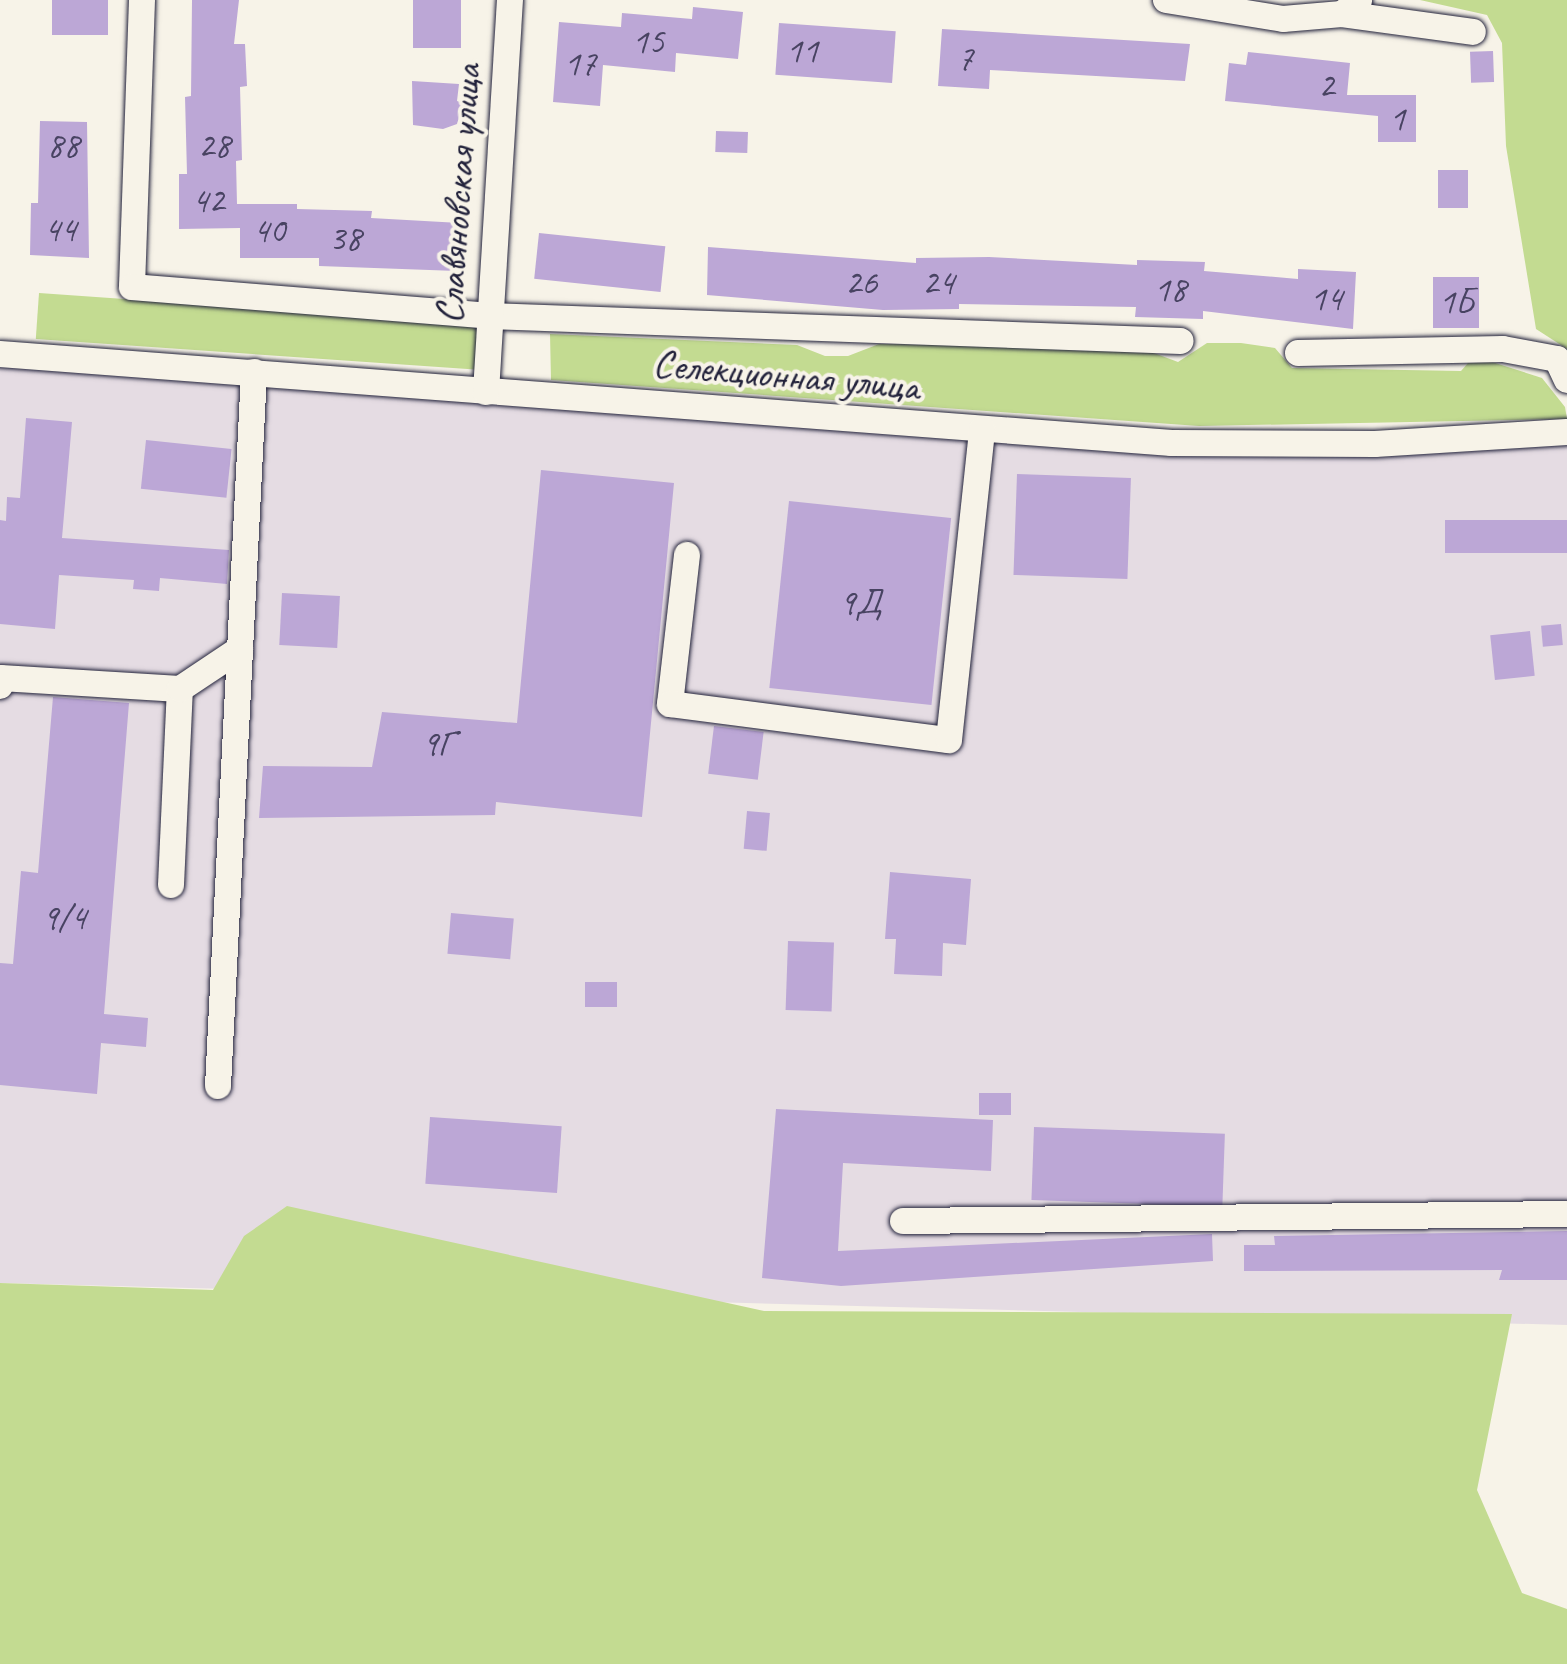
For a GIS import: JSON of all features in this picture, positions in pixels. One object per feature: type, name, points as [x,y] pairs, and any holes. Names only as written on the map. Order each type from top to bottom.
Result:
[{"type":"street","points":[[142,0],[132,287],[490,316],[1181,341]]},
{"type":"street","name":"Славяновская улица","points":[[486,392],[510,0]]},
{"type":"street","points":[[1166,0],[1283,19],[1350,7],[1473,32]]},
{"type":"street","points":[[1298,353],[1503,349],[1557,359],[1567,380]]},
{"type":"street","name":"Селекционная улица","points":[[0,354],[982,430],[1219,444],[1375,444],[1567,432]]},
{"type":"street","points":[[218,1086],[254,372]]},
{"type":"street","points":[[687,555],[670,704],[949,740],[982,430]]},
{"type":"street","points":[[0,686],[1,678],[180,689],[240,649]]},
{"type":"street","points":[[171,885],[180,689]]},
{"type":"street","points":[[903,1221],[1567,1214]]},
{"type":"shaded area","points":[[0,360],[993,439],[1567,438],[1567,1325],[0,1283]]},
{"type":"green space","points":[[1420,0],[1567,0],[1567,349],[1536,329],[1506,146],[1502,43],[1487,15]]},
{"type":"green space","points":[[39,293],[478,324],[475,370],[36,339]]},
{"type":"green space","points":[[550,334],[797,345],[825,356],[848,356],[879,344],[1138,347],[1178,362],[1207,343],[1241,343],[1275,348],[1292,368],[1461,371],[1468,363],[1489,361],[1542,378],[1565,407],[1567,419],[1199,426],[551,380]]},
{"type":"green space","points":[[287,1206],[764,1311],[1512,1314],[1477,1490],[1522,1593],[1567,1609],[1567,1664],[0,1664],[0,1283],[213,1290],[244,1236]]},
{"type":"building","points":[[52,0],[108,0],[108,35],[52,35]]},
{"type":"building","points":[[192,0],[239,0],[234,44],[245,44],[247,86],[240,87],[242,160],[236,161],[237,204],[297,204],[297,209],[372,211],[371,218],[460,223],[457,271],[319,266],[319,258],[240,258],[240,228],[179,229],[179,174],[187,174],[185,97],[191,96]]},
{"type":"building","points":[[413,0],[461,0],[461,48],[413,48]]},
{"type":"building","points":[[693,7],[743,12],[738,59],[676,53],[675,72],[603,65],[600,106],[553,102],[559,22],[621,27],[622,13],[692,19]]},
{"type":"building","points":[[779,23],[896,31],[892,83],[775,75]]},
{"type":"building","points":[[942,29],[1190,44],[1185,81],[990,70],[989,89],[938,86]]},
{"type":"building","points":[[1493,51],[1494,82],[1471,83],[1470,52]]},
{"type":"building","points":[[1248,52],[1350,63],[1347,95],[1416,95],[1416,142],[1378,142],[1378,116],[1225,101],[1229,63],[1246,65]]},
{"type":"building","points":[[412,81],[459,84],[457,101],[463,103],[457,124],[443,129],[413,125]]},
{"type":"building","points":[[40,121],[87,122],[89,258],[30,255],[31,203],[38,203]]},
{"type":"building","points":[[716,131],[748,132],[747,153],[715,152]]},
{"type":"building","points":[[1438,170],[1468,170],[1468,208],[1438,208]]},
{"type":"building","points":[[539,233],[665,246],[660,292],[534,279]]},
{"type":"building","points":[[708,247],[916,263],[916,258],[989,257],[1137,265],[1137,260],[1205,262],[1204,271],[1298,279],[1298,269],[1356,272],[1353,329],[1203,311],[1203,319],[1135,317],[1136,307],[959,304],[959,309],[883,310],[707,295]]},
{"type":"building","points":[[1433,277],[1479,277],[1479,328],[1433,328]]},
{"type":"building","points":[[26,418],[72,422],[62,538],[229,550],[227,584],[160,578],[159,591],[133,589],[134,580],[59,575],[55,629],[0,624],[0,520],[6,521],[7,497],[20,498]]},
{"type":"building","points":[[146,440],[232,449],[226,498],[141,489]]},
{"type":"building","points":[[541,470],[674,483],[642,817],[496,802],[495,815],[259,818],[263,766],[372,767],[382,712],[517,723]]},
{"type":"building","points":[[1017,474],[1131,478],[1127,579],[1013,575]]},
{"type":"building","points":[[789,501],[951,518],[931,705],[769,688]]},
{"type":"building","points":[[1445,520],[1567,520],[1567,553],[1445,553]]},
{"type":"building","points":[[282,593],[340,596],[337,648],[279,645]]},
{"type":"building","points":[[1561,624],[1563,645],[1543,647],[1541,626]]},
{"type":"building","points":[[1530,631],[1535,676],[1495,680],[1490,635]]},
{"type":"building","points":[[53,697],[129,703],[104,1014],[148,1018],[146,1047],[101,1043],[97,1094],[0,1085],[0,963],[13,964],[21,871],[38,873]]},
{"type":"building","points":[[714,726],[764,732],[758,780],[708,774]]},
{"type":"building","points":[[747,811],[770,813],[767,851],[744,849]]},
{"type":"building","points":[[890,872],[971,879],[966,945],[943,943],[942,976],[894,974],[896,939],[885,939]]},
{"type":"building","points":[[451,913],[514,918],[510,959],[447,954]]},
{"type":"building","points":[[788,941],[834,943],[832,1012],[786,1010]]},
{"type":"building","points":[[585,982],[617,982],[617,1007],[585,1007]]},
{"type":"building","points":[[979,1093],[1011,1093],[1011,1115],[979,1115]]},
{"type":"building","points":[[776,1109],[993,1120],[991,1171],[843,1163],[838,1251],[1212,1234],[1213,1261],[841,1286],[762,1278]]},
{"type":"building","points":[[430,1117],[562,1126],[557,1193],[425,1184]]},
{"type":"building","points":[[1034,1127],[1225,1134],[1222,1207],[1031,1200]]},
{"type":"building","points":[[1567,1231],[1567,1280],[1499,1280],[1502,1270],[1244,1271],[1244,1245],[1275,1245],[1274,1236]]}]
